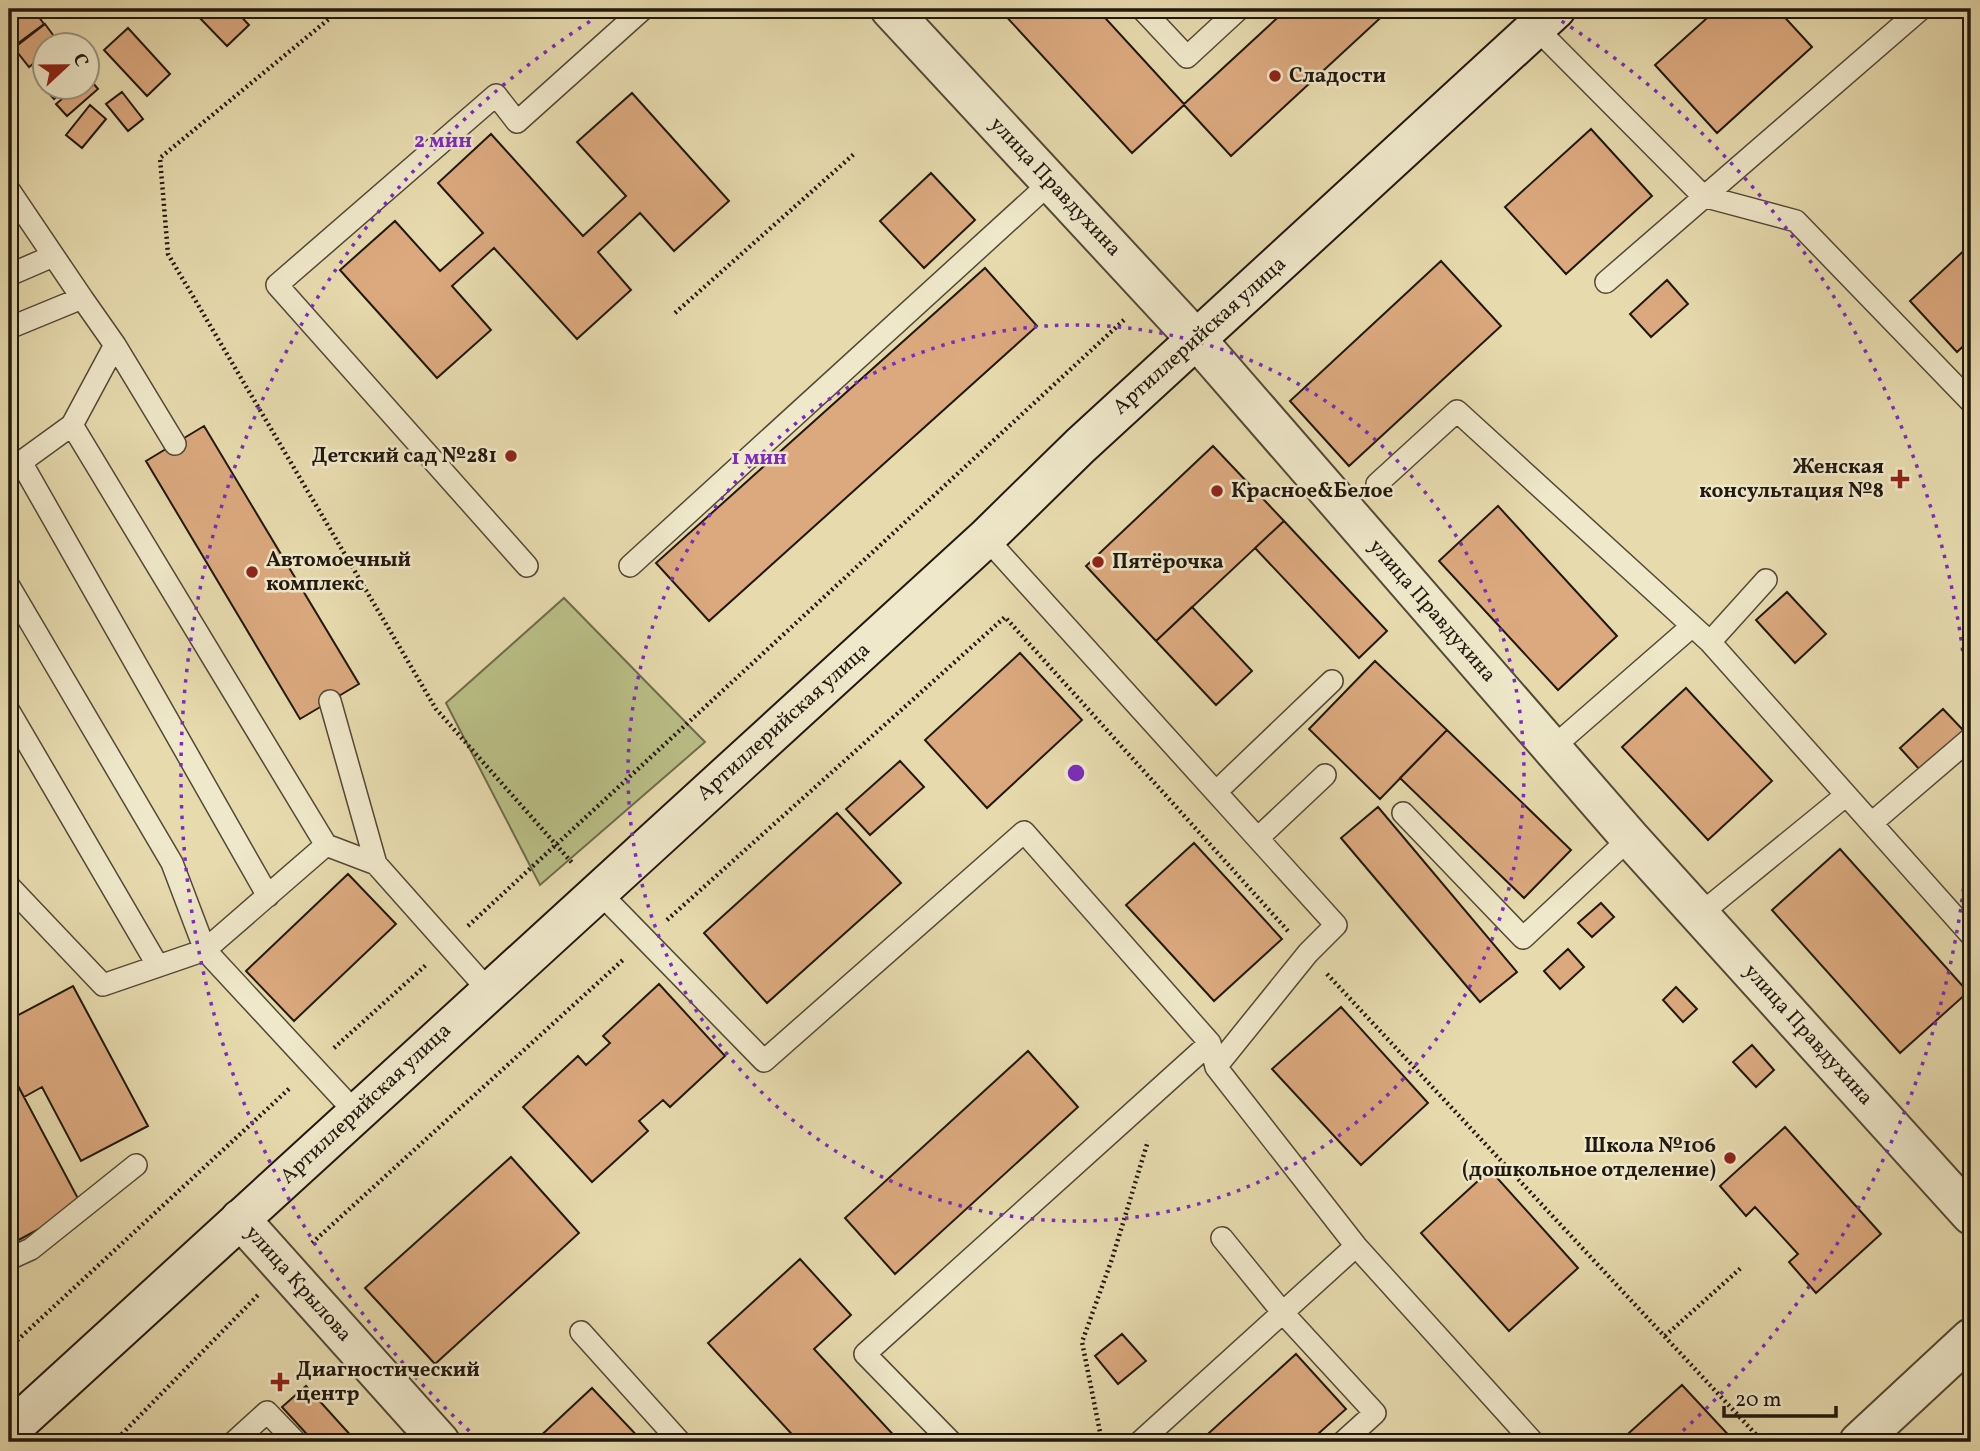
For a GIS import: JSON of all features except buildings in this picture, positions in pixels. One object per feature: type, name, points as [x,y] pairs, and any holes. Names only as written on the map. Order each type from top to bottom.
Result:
[{"type":"street","name":"улица Правдухина","points":[[897,11],[1196,339],[1551,749],[1971,1215]]},
{"type":"street","name":"Артиллерийская улица","points":[[9,1432],[986,538],[1196,339],[1546,18]]},
{"type":"street","name":"улица Крылова","points":[[240,1219],[440,1442]]},
{"type":"street","points":[[1859,1442],[1971,1338]]},
{"type":"lane","points":[[527,565],[277,285],[496,95],[517,122],[643,9]]},
{"type":"lane","points":[[1142,9],[1187,57],[1239,9]]},
{"type":"lane","points":[[1606,282],[1921,9]]},
{"type":"lane","points":[[1546,18],[1703,196],[1796,221],[1971,402]]},
{"type":"lane","points":[[630,566],[1051,182]]},
{"type":"lane","points":[[9,190],[16,214],[53,256],[115,345],[175,444]]},
{"type":"lane","points":[[9,275],[53,256]]},
{"type":"lane","points":[[9,328],[82,298]]},
{"type":"lane","points":[[115,345],[72,425],[15,466],[268,896]]},
{"type":"lane","points":[[1377,484],[1457,411],[1710,642],[1971,935]]},
{"type":"lane","points":[[72,425],[326,845],[376,864]]},
{"type":"lane","points":[[986,538],[1336,925],[1308,953],[1216,1068]]},
{"type":"lane","points":[[1710,642],[1766,580]]},
{"type":"lane","points":[[9,586],[172,863],[205,950],[356,1113]]},
{"type":"lane","points":[[1551,749],[1691,627]]},
{"type":"lane","points":[[1216,792],[1332,681]]},
{"type":"lane","points":[[330,702],[376,864],[489,991]]},
{"type":"lane","points":[[9,711],[158,966]]},
{"type":"lane","points":[[1873,822],[1971,738]]},
{"type":"lane","points":[[1258,838],[1325,775]]},
{"type":"lane","points":[[1699,915],[1845,796]]},
{"type":"lane","points":[[1403,813],[1523,938],[1630,838]]},
{"type":"lane","points":[[598,891],[764,1061],[1024,832],[1210,1043],[1216,1068],[1356,1246],[1533,1442]]},
{"type":"lane","points":[[9,886],[103,985],[205,950],[326,845]]},
{"type":"lane","points":[[947,1441],[865,1354],[1210,1043]]},
{"type":"lane","points":[[9,1259],[31,1249],[136,1165]]},
{"type":"lane","points":[[1222,1238],[1283,1313],[1375,1413],[1343,1442]]},
{"type":"lane","points":[[1140,1442],[1356,1246]]},
{"type":"lane","points":[[581,1332],[680,1442]]},
{"type":"lane","points":[[233,1442],[267,1412],[296,1442]]},
{"type":"path","points":[[341,9],[160,158],[167,254],[436,709],[598,891]]},
{"type":"path","points":[[675,313],[854,154]]},
{"type":"path","points":[[9,1348],[1153,293]]},
{"type":"path","points":[[114,1442],[284,1269],[1005,617],[1308,953],[1763,1442]]},
{"type":"path","points":[[1102,1442],[1082,1342],[1112,1259],[1166,1083]]},
{"type":"path","points":[[1665,1336],[1742,1267]]},
{"type":"green space","points":[[564,598],[705,742],[540,885],[446,703]]},
{"type":"place","name":"Сладости","points":[[1275,76]]},
{"type":"place","name":"Детский сад №281","points":[[511,456]]},
{"type":"place","name":"Женская консультация №8","points":[[1900,479]]},
{"type":"place","name":"Красное&Белое","points":[[1217,491]]},
{"type":"place","name":"Пятёрочка","points":[[1098,562]]},
{"type":"place","name":"Автомоечный комплекс","points":[[252,572]]},
{"type":"place","name":"Школа №106 (дошкольное отделение)","points":[[1730,1158]]},
{"type":"place","name":"Диагностический центр","points":[[280,1382]]}]
